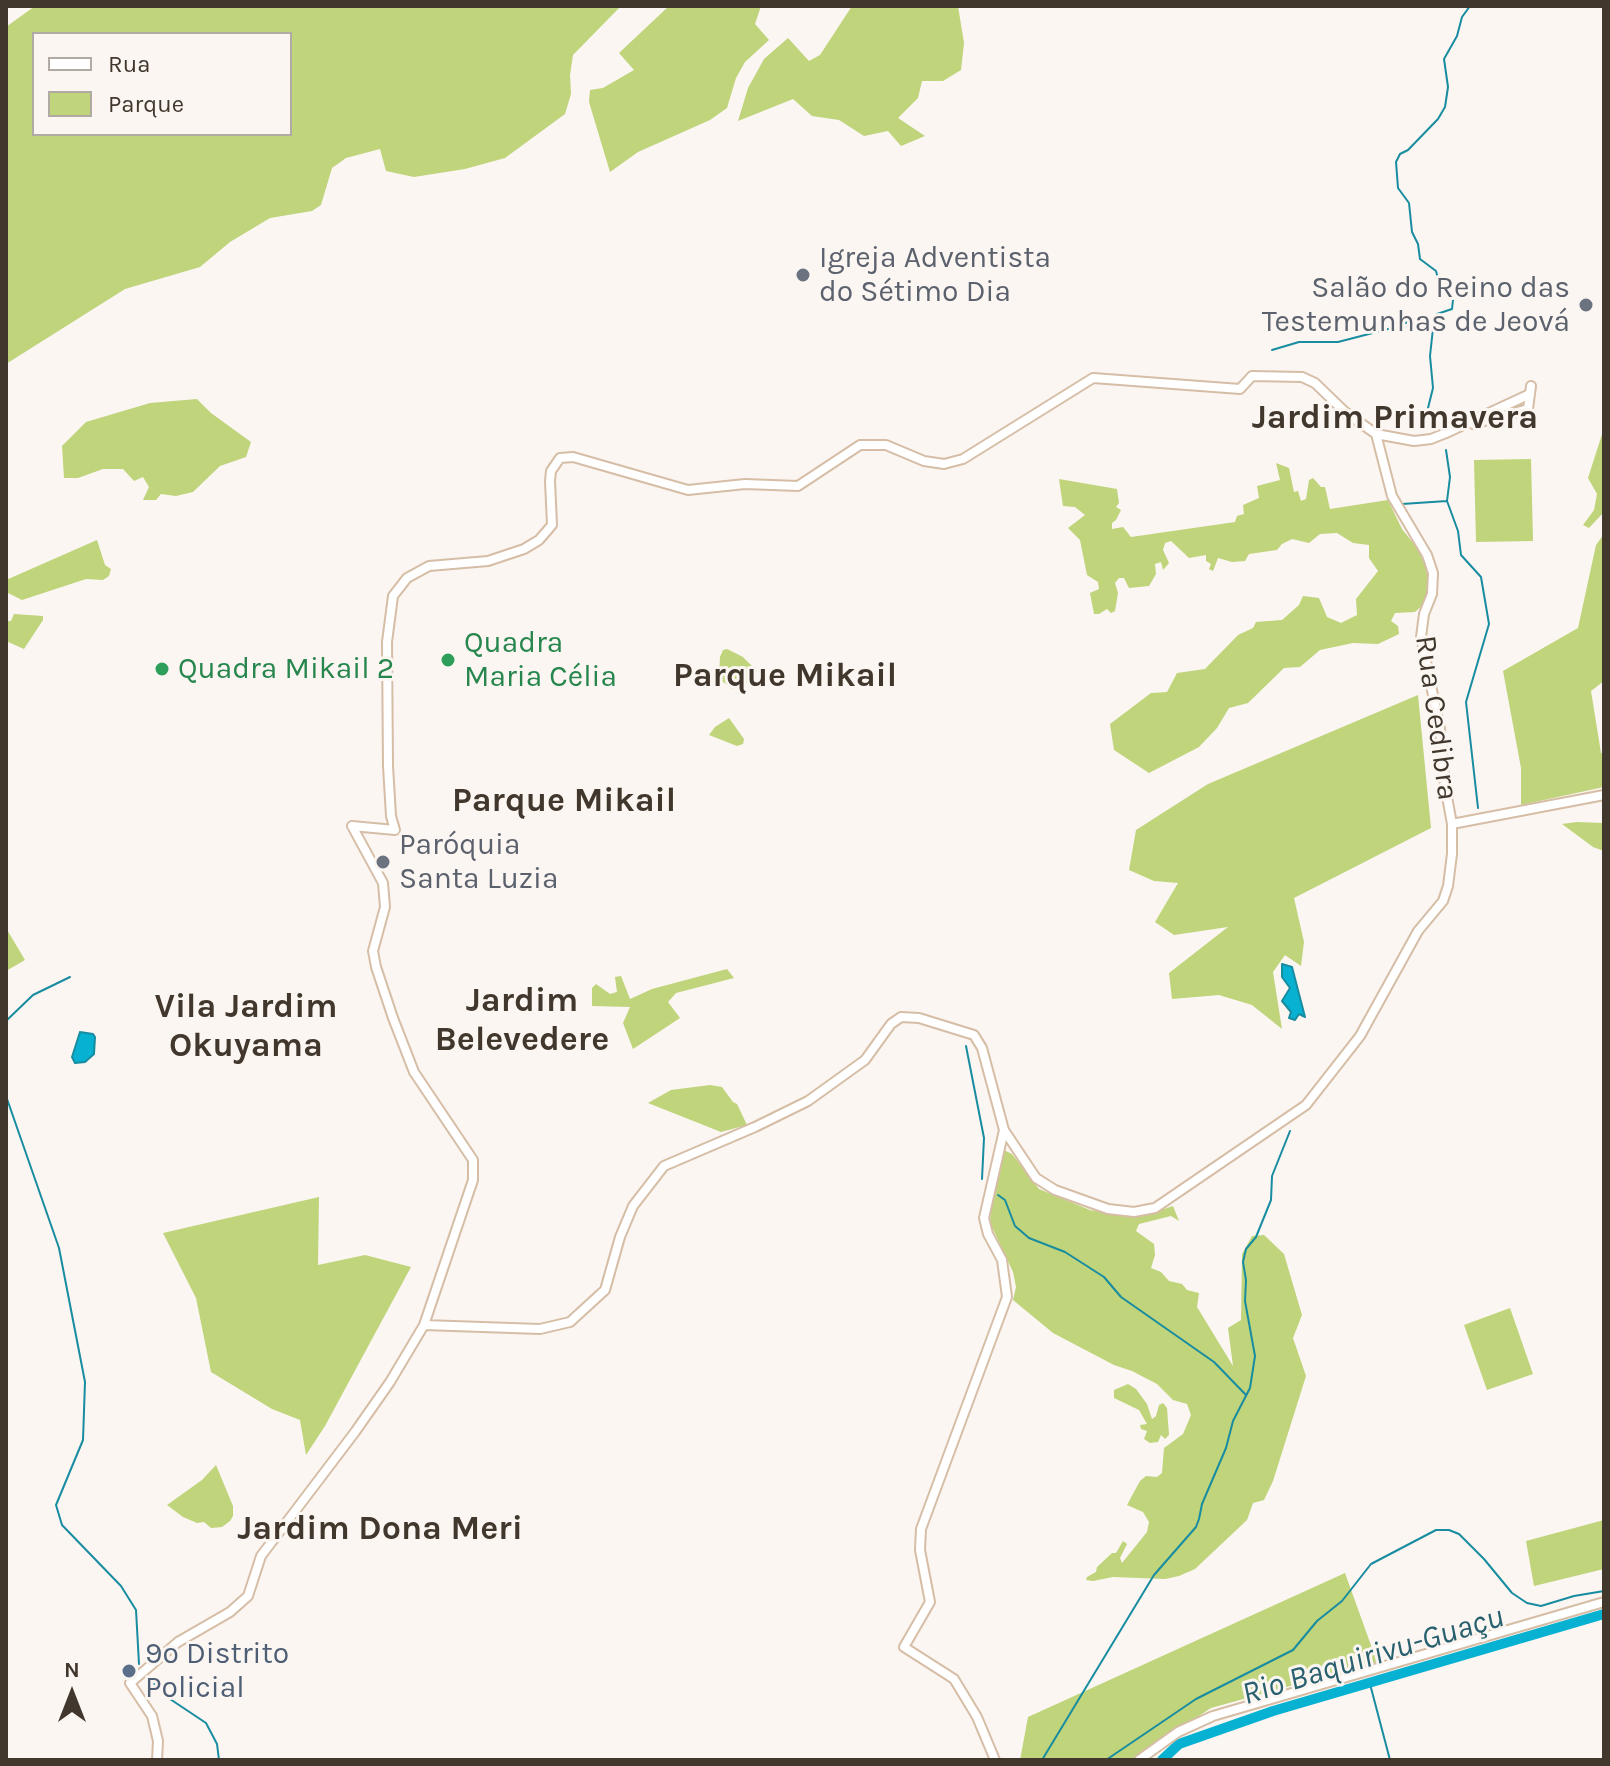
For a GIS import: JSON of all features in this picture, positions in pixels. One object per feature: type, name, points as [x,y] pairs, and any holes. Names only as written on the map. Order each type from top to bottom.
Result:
[{"type":"street","points":[[386,830],[391,816],[387,642],[391,600],[407,578],[429,566],[503,558],[524,549],[547,532],[553,518],[551,471],[560,458],[573,457],[688,490],[756,483],[798,486],[860,445],[886,445],[924,461],[954,462],[1093,378],[1240,389],[1252,376],[1308,379],[1376,434],[1414,441],[1431,439],[1461,427],[1530,390]]},
{"type":"street","name":"Rua Cedibra","points":[[1004,1130],[1036,1178],[1045,1185],[1108,1209],[1134,1212],[1155,1208],[1259,1140],[1306,1105],[1360,1036],[1418,931],[1446,895],[1452,854],[1452,824],[1440,729],[1421,637],[1424,614],[1432,594],[1433,573],[1427,555],[1392,496],[1376,434]]},
{"type":"street","points":[[1452,824],[1604,795]]},
{"type":"street","points":[[157,1760],[158,1741],[152,1716],[130,1683],[178,1642],[230,1612],[248,1596],[267,1546],[364,1421],[424,1325],[474,1173],[473,1160],[414,1072],[393,1018],[373,951],[385,907],[383,883],[352,826],[386,830]]},
{"type":"street","points":[[357,837],[386,830]]},
{"type":"street","points":[[424,1325],[540,1329],[570,1322],[605,1290],[620,1237],[633,1206],[664,1166],[808,1101],[865,1060],[891,1024],[901,1017],[919,1018],[974,1035],[982,1048],[1004,1130],[984,1218],[988,1234],[1006,1271],[1007,1297],[919,1537],[930,1602],[904,1647],[954,1679],[977,1717],[995,1760]]},
{"type":"street","points":[[1139,1760],[1178,1732],[1213,1716],[1604,1602]]},
{"type":"green space","points":[[35,6],[621,6],[573,55],[571,94],[565,114],[505,158],[465,169],[414,177],[386,171],[380,149],[346,158],[332,168],[321,205],[312,211],[270,218],[230,242],[200,267],[125,289],[6,364],[6,27]]},
{"type":"green space","points":[[669,6],[761,6],[755,24],[769,40],[745,62],[736,78],[727,108],[710,120],[638,152],[610,172],[589,102],[590,90],[603,88],[634,70],[619,53]]},
{"type":"green space","points":[[852,6],[958,6],[964,43],[961,70],[943,81],[922,81],[918,98],[898,118],[925,136],[901,146],[888,131],[864,136],[839,120],[812,116],[793,99],[738,121],[748,88],[764,59],[788,38],[809,61],[820,55]]},
{"type":"green space","points":[[197,399],[251,442],[246,457],[220,466],[193,492],[176,496],[161,494],[156,500],[143,500],[149,487],[143,477],[134,481],[123,469],[103,469],[78,478],[64,478],[62,446],[86,422],[150,403]]},
{"type":"green space","points":[[1604,428],[1604,512],[1589,528],[1583,525],[1594,510],[1597,494],[1588,478]]},
{"type":"green space","points":[[1531,459],[1533,541],[1476,542],[1474,460]]},
{"type":"green space","points":[[1276,463],[1289,468],[1294,492],[1298,491],[1301,501],[1306,499],[1309,480],[1313,478],[1325,487],[1330,509],[1388,500],[1426,568],[1429,584],[1424,604],[1415,612],[1395,613],[1391,621],[1398,626],[1399,634],[1378,644],[1353,643],[1320,650],[1300,667],[1284,668],[1248,703],[1229,708],[1217,728],[1199,747],[1149,773],[1114,750],[1110,724],[1151,693],[1167,692],[1177,673],[1205,669],[1238,635],[1253,628],[1256,622],[1282,620],[1299,605],[1303,596],[1319,598],[1327,617],[1341,623],[1357,615],[1356,599],[1378,571],[1369,558],[1369,545],[1353,543],[1337,533],[1320,534],[1309,543],[1292,539],[1277,550],[1249,554],[1245,561],[1232,562],[1218,558],[1213,571],[1209,569],[1211,564],[1206,561],[1206,555],[1189,558],[1171,541],[1165,543],[1163,550],[1169,563],[1163,570],[1161,562],[1155,564],[1156,574],[1149,586],[1129,588],[1124,578],[1119,578],[1115,583],[1118,593],[1115,611],[1111,613],[1107,609],[1094,614],[1090,593],[1099,589],[1098,582],[1087,575],[1080,540],[1068,528],[1085,515],[1075,507],[1063,506],[1059,479],[1117,489],[1119,503],[1116,507],[1121,510],[1112,523],[1112,529],[1123,527],[1131,537],[1235,522],[1237,516],[1244,514],[1243,505],[1259,498],[1257,486],[1280,480]]},
{"type":"green space","points":[[1604,534],[1604,681],[1591,691],[1601,753],[1604,754],[1604,787],[1521,805],[1521,768],[1503,671],[1578,628],[1596,545]]},
{"type":"green space","points":[[97,540],[105,565],[111,569],[109,576],[103,580],[86,579],[22,600],[6,592],[6,580]]},
{"type":"green space","points":[[14,614],[43,616],[24,649],[6,641],[6,621],[11,621]]},
{"type":"green space","points":[[727,649],[743,657],[757,671],[754,680],[733,689],[719,679],[720,657]]},
{"type":"green space","points":[[1418,695],[1431,828],[1294,898],[1304,942],[1301,966],[1285,955],[1273,972],[1282,1029],[1252,1005],[1219,995],[1172,999],[1169,973],[1228,927],[1174,935],[1155,922],[1178,883],[1154,881],[1129,870],[1136,830],[1208,784]]},
{"type":"green space","points":[[729,718],[744,739],[743,744],[737,746],[709,735]]},
{"type":"green space","points":[[1604,823],[1604,851],[1593,847],[1562,824]]},
{"type":"green space","points":[[6,928],[25,960],[6,971]]},
{"type":"green space","points":[[727,969],[734,978],[676,993],[668,1002],[680,1018],[633,1049],[623,1023],[630,1007],[592,1006],[592,988],[596,984],[610,994],[617,992],[615,977],[621,976],[630,999],[652,989]]},
{"type":"green space","points":[[710,1085],[722,1087],[737,1104],[747,1125],[721,1132],[648,1103],[671,1090]]},
{"type":"green space","points":[[1004,1150],[1012,1154],[1039,1189],[1090,1210],[1127,1217],[1143,1216],[1173,1206],[1179,1221],[1171,1216],[1139,1224],[1136,1231],[1154,1244],[1151,1268],[1161,1272],[1169,1281],[1199,1293],[1197,1307],[1233,1366],[1228,1328],[1241,1320],[1242,1254],[1252,1236],[1264,1235],[1284,1254],[1302,1315],[1293,1338],[1306,1376],[1273,1481],[1264,1500],[1253,1503],[1247,1520],[1195,1569],[1179,1576],[1086,1580],[1112,1553],[1116,1553],[1123,1541],[1127,1544],[1120,1558],[1122,1563],[1147,1532],[1149,1522],[1143,1512],[1127,1505],[1140,1481],[1146,1476],[1157,1477],[1162,1473],[1164,1448],[1183,1434],[1191,1415],[1187,1404],[1173,1400],[1157,1384],[1053,1333],[1013,1300],[1016,1287],[1013,1272],[990,1223],[992,1195]]},
{"type":"green space","points":[[319,1197],[318,1265],[365,1255],[411,1267],[325,1426],[306,1455],[300,1420],[272,1409],[211,1372],[196,1298],[163,1233]]},
{"type":"green space","points":[[1510,1308],[1533,1374],[1487,1390],[1464,1325]]},
{"type":"green space","points":[[1128,1384],[1147,1404],[1152,1419],[1159,1405],[1163,1403],[1167,1408],[1169,1435],[1165,1439],[1161,1435],[1158,1442],[1150,1443],[1144,1439],[1147,1431],[1140,1425],[1147,1424],[1139,1410],[1114,1398],[1114,1390]]},
{"type":"green space","points":[[216,1465],[233,1506],[230,1521],[222,1527],[211,1528],[204,1522],[197,1523],[183,1517],[167,1505],[202,1480]]},
{"type":"green space","points":[[1604,1520],[1604,1569],[1534,1586],[1526,1541]]},
{"type":"green space","points":[[1345,1573],[1377,1662],[1211,1708],[1133,1760],[1020,1760],[1028,1717]]},
{"type":"water","points":[[1282,964],[1292,967],[1305,1017],[1299,1014],[1295,1020],[1289,1018],[1291,1012],[1282,1001],[1290,988],[1282,977]]},
{"type":"water","points":[[80,1032],[95,1037],[94,1054],[85,1062],[75,1063],[72,1057]]},
{"type":"waterway","points":[[1432,429],[1428,408],[1433,388],[1430,356],[1434,319],[1437,314],[1452,309],[1453,300],[1439,282],[1436,271],[1420,259],[1412,232],[1409,203],[1398,188],[1396,162],[1400,154],[1408,150],[1438,119],[1445,107],[1448,87],[1444,59],[1470,6]]},
{"type":"waterway","points":[[1272,350],[1299,342],[1338,342],[1421,317],[1433,320]]},
{"type":"waterway","points":[[1446,450],[1450,477],[1447,501],[1458,531],[1461,555],[1481,577],[1489,624],[1466,702],[1478,808]]},
{"type":"waterway","points":[[1402,504],[1447,501]]},
{"type":"waterway","points":[[6,1021],[33,995],[70,977]]},
{"type":"waterway","points":[[966,1046],[984,1138],[982,1179]]},
{"type":"waterway","points":[[6,1096],[59,1248],[85,1382],[83,1440],[56,1505],[62,1525],[121,1586],[136,1610],[139,1664]]},
{"type":"waterway","points":[[1042,1760],[1154,1575],[1196,1527],[1233,1421],[1250,1388],[1255,1356],[1245,1301],[1243,1262],[1246,1249],[1256,1237],[1271,1200],[1272,1176],[1290,1131]]},
{"type":"waterway","points":[[998,1195],[1005,1200],[1015,1226],[1029,1238],[1065,1252],[1104,1277],[1121,1297],[1214,1362],[1246,1395]]},
{"type":"waterway","points":[[1106,1760],[1196,1699],[1293,1650],[1317,1621],[1342,1601],[1371,1564],[1436,1530],[1459,1534],[1512,1593],[1527,1603],[1541,1606],[1604,1591]]},
{"type":"waterway","name":"Rio Baquirivu-Guaçu","points":[[1162,1760],[1179,1744],[1273,1711],[1604,1614]]},
{"type":"waterway","points":[[149,1679],[170,1699],[206,1723],[217,1744],[219,1760]]},
{"type":"waterway","points":[[1370,1684],[1390,1760]]},
{"type":"place","name":"Igreja Adventista do Sétimo Dia","points":[[803,275]]},
{"type":"place","name":"Salão do Reino das Testemunhas de Jeová","points":[[1586,305]]},
{"type":"place","name":"Quadra Maria Célia","points":[[448,660]]},
{"type":"place","name":"Quadra Mikail 2","points":[[162,669]]},
{"type":"place","name":"Paróquia Santa Luzia","points":[[383,862]]},
{"type":"place","name":"9º Distrito Policial","points":[[129,1671]]},
{"type":"district","name":"Jardim Primavera","points":[[1395,418]]},
{"type":"district","name":"Parque Mikail","points":[[785,676]]},
{"type":"district","name":"Parque Mikail","points":[[564,801]]},
{"type":"district","name":"Jardim Belevedere","points":[[522,1020]]},
{"type":"district","name":"Vila Jardim Okuyama","points":[[246,1026]]},
{"type":"district","name":"Jardim Dona Meri","points":[[380,1529]]}]
